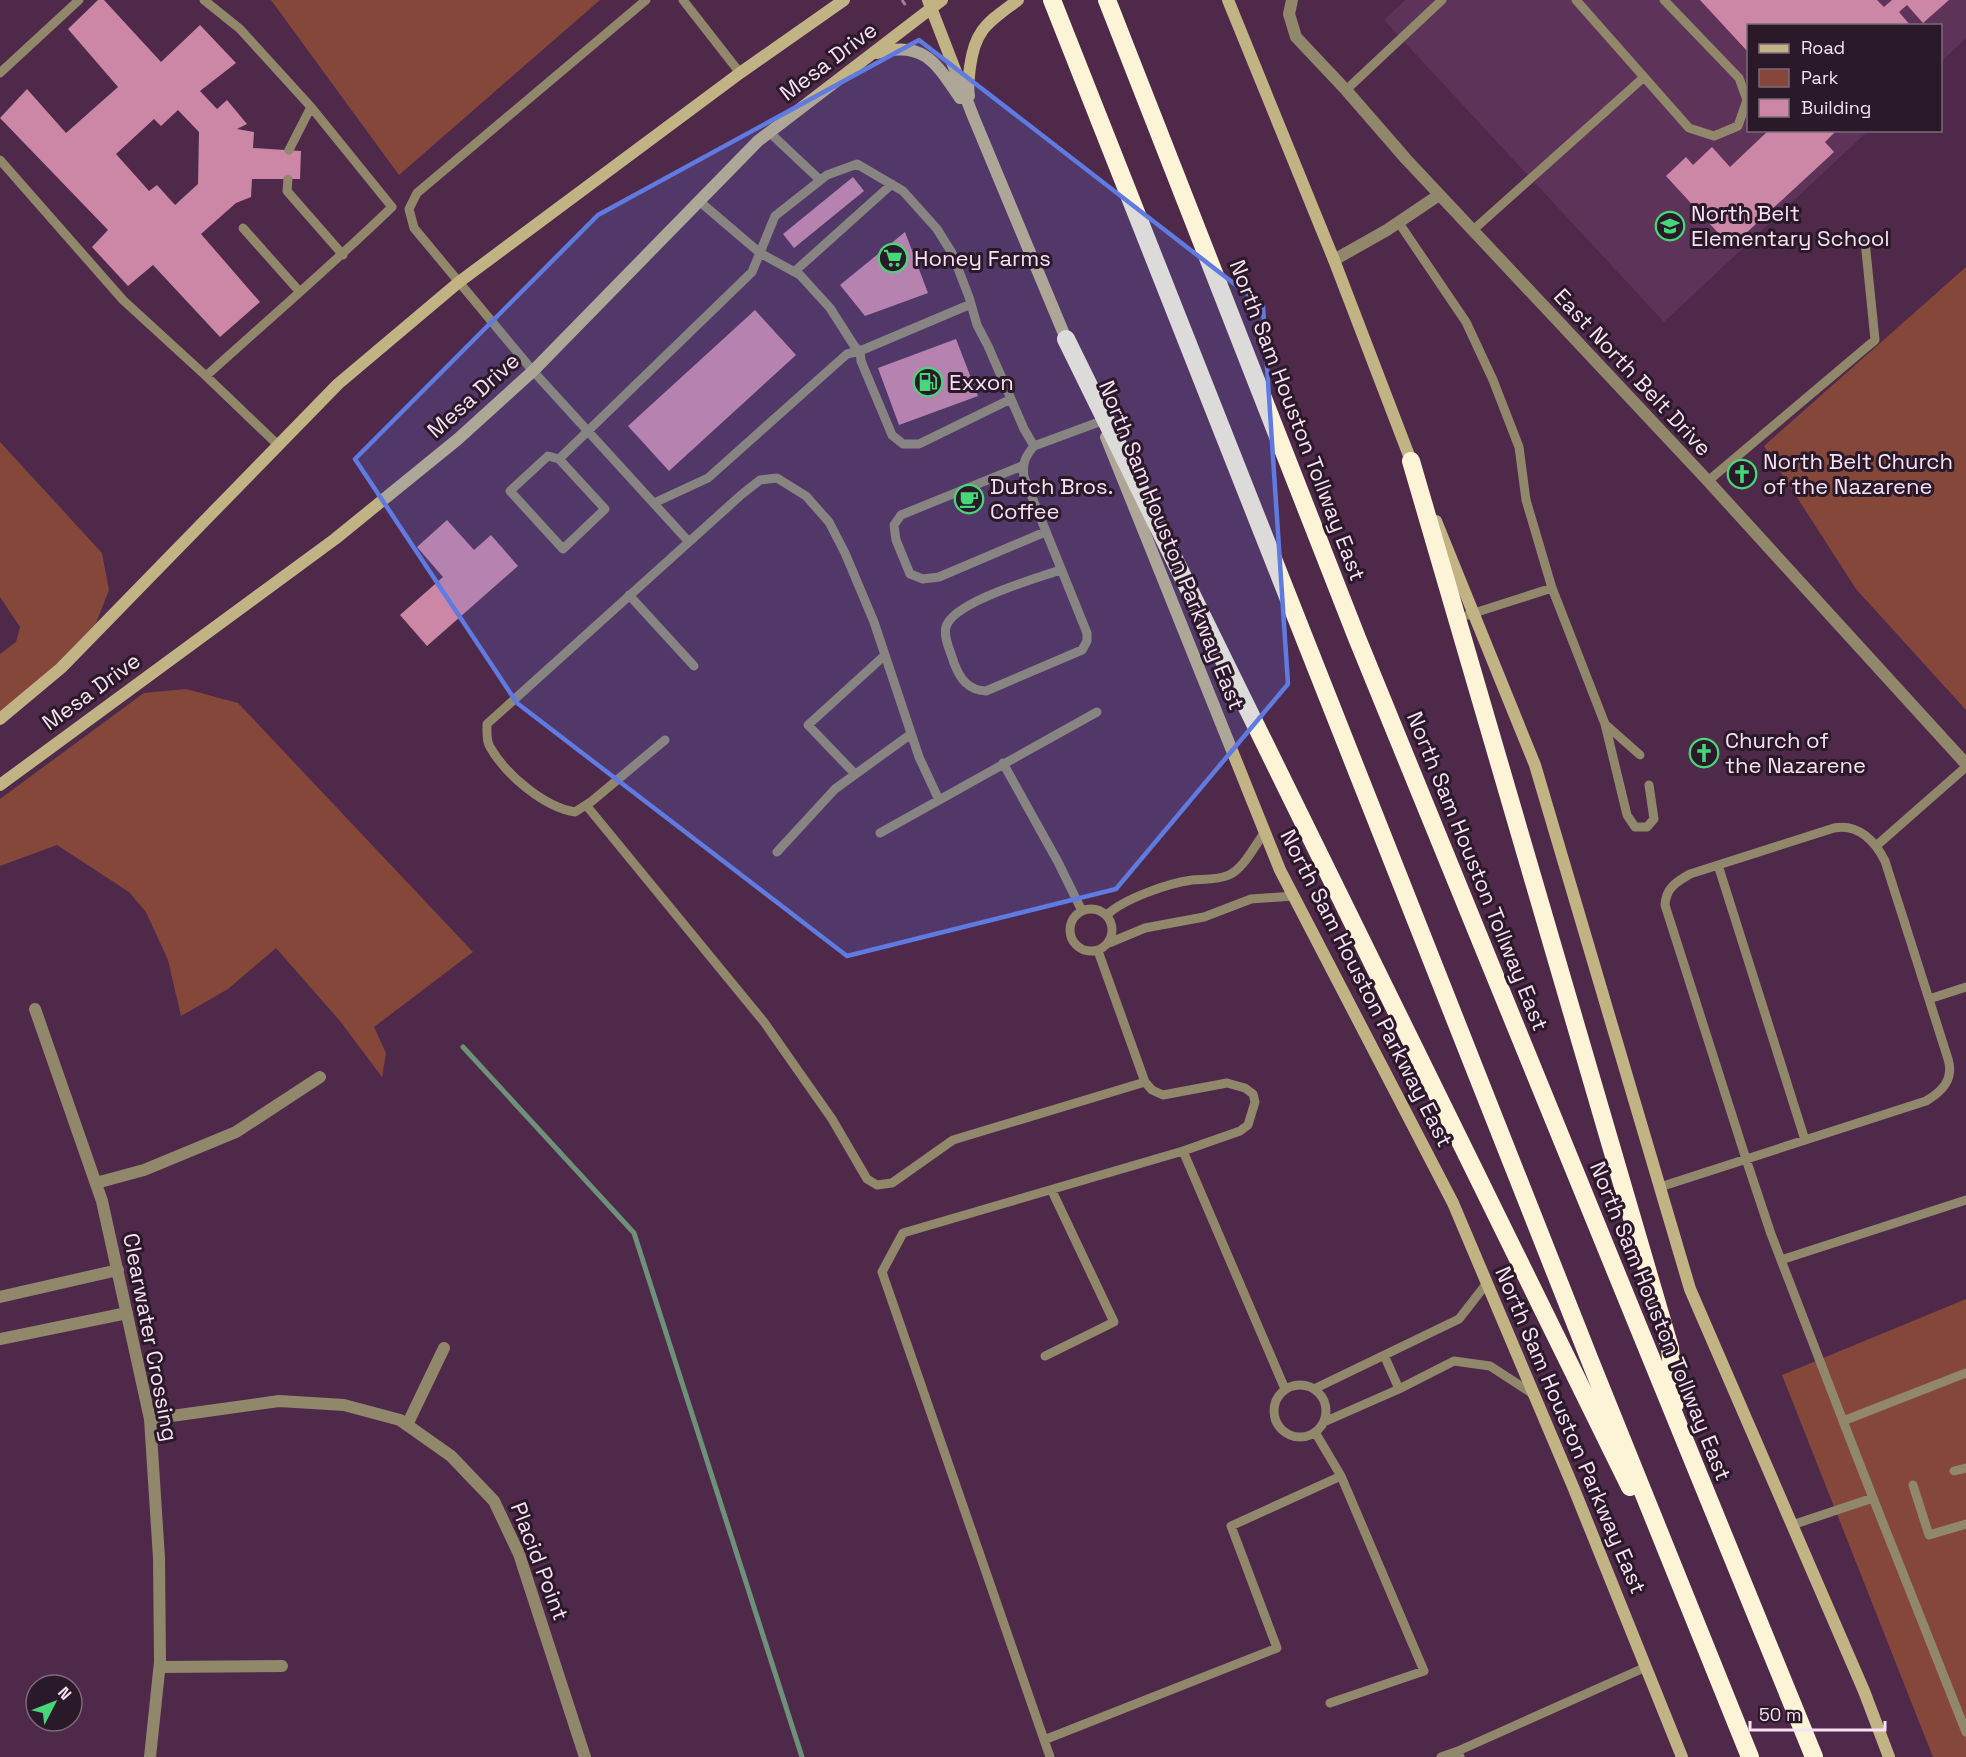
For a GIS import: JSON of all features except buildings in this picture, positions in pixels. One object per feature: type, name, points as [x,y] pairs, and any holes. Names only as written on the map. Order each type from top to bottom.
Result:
[{"type":"highway","points":[[1052,0],[1591,1364],[1750,1757]]},
{"type":"highway","name":"North Sam Houston Tollway East","points":[[1108,2],[1357,638],[1814,1757]]},
{"type":"highway","points":[[1066,339],[1699,1628]]},
{"type":"highway","points":[[1411,461],[1465,615],[1670,1348],[1678,1427]]},
{"type":"main road","name":"Mesa Drive","points":[[0,719],[61,668],[338,384],[459,282],[740,73],[844,0]]},
{"type":"main road","name":"Mesa Drive","points":[[0,784],[335,539],[458,439],[533,371],[769,132],[871,55],[929,4],[942,0]]},
{"type":"main road","points":[[973,116],[968,86],[972,51],[976,39],[985,27],[1018,0]]},
{"type":"main road","points":[[1228,0],[1334,260],[1411,461]]},
{"type":"main road","name":"North Sam Houston Parkway East","points":[[929,4],[1280,870],[1454,1203],[1682,1757]]},
{"type":"main road","points":[[871,55],[895,48],[922,54],[940,69],[973,116]]},
{"type":"main road","points":[[1465,615],[1535,765],[1690,1289],[1864,1691],[1889,1757]]},
{"type":"street","name":"East North Belt Drive","points":[[1292,0],[1289,14],[1296,37],[1472,231],[1708,482],[1966,766]]},
{"type":"street","points":[[1334,260],[1399,223],[1439,195]]},
{"type":"street","name":"Clearwater Crossing","points":[[35,1009],[102,1201],[150,1419],[159,1558],[160,1667],[150,1757]]},
{"type":"street","points":[[96,1182],[144,1170],[236,1132],[320,1077]]},
{"type":"street","points":[[0,1297],[118,1270]]},
{"type":"street","points":[[0,1339],[127,1313]]},
{"type":"street","points":[[407,1425],[444,1348]]},
{"type":"street","name":"Placid Point","points":[[150,1419],[279,1401],[344,1405],[400,1420],[451,1456],[494,1501],[519,1554],[585,1757]]},
{"type":"street","points":[[160,1667],[282,1666]]},
{"type":"lane","points":[[0,74],[79,0]]},
{"type":"lane","points":[[204,0],[240,29],[311,107],[392,207],[409,209]]},
{"type":"lane","points":[[646,0],[417,193],[409,209],[414,228],[533,371],[688,542]]},
{"type":"lane","points":[[683,0],[740,73]]},
{"type":"lane","points":[[1346,90],[1442,0]]},
{"type":"lane","points":[[1576,0],[1689,128],[1714,136],[1738,126],[1747,100],[1739,78],[1664,0]]},
{"type":"lane","points":[[1472,231],[1643,78]]},
{"type":"lane","points":[[289,150],[311,107]]},
{"type":"lane","points":[[769,132],[820,180]]},
{"type":"lane","points":[[0,160],[123,300],[278,446]]},
{"type":"lane","points":[[559,459],[752,272],[776,216],[827,175],[857,164],[903,191],[937,229],[952,253],[977,325],[1024,429],[1034,446]]},
{"type":"lane","points":[[288,179],[287,191],[343,255]]},
{"type":"lane","points":[[794,272],[892,184]]},
{"type":"lane","points":[[699,201],[760,253],[800,275],[830,309],[860,351],[861,361],[892,435],[903,444],[918,444],[1011,399]]},
{"type":"lane","points":[[206,376],[299,291],[343,255],[392,207]]},
{"type":"lane","points":[[1399,223],[1466,322],[1493,380],[1519,447],[1526,500],[1552,588],[1605,724],[1627,814],[1635,827],[1647,827],[1654,819],[1649,785]]},
{"type":"lane","points":[[243,228],[299,291]]},
{"type":"lane","points":[[1708,482],[1875,340],[1865,241]]},
{"type":"lane","points":[[654,503],[708,478],[847,354],[860,351],[971,304]]},
{"type":"lane","points":[[1060,570],[968,604],[953,615],[946,627],[945,637],[958,674],[966,685],[975,690],[986,691],[1082,650],[1087,641],[1088,633],[1060,570],[1024,477],[1022,466],[1025,456],[1034,446],[1100,422]]},
{"type":"lane","points":[[548,456],[559,459],[605,509],[563,549],[510,491],[548,456]]},
{"type":"lane","points":[[1022,466],[901,515],[894,525],[896,540],[910,574],[923,579],[939,577],[1045,532]]},
{"type":"lane","points":[[665,740],[575,812],[549,804],[523,785],[488,745],[487,724],[760,480],[777,478],[806,496],[829,522],[845,553],[874,622],[919,757],[939,800]]},
{"type":"lane","points":[[1465,615],[1552,588]]},
{"type":"lane","points":[[629,595],[694,666]]},
{"type":"lane","points":[[855,774],[808,725],[885,655]]},
{"type":"lane","points":[[880,833],[1097,712]]},
{"type":"lane","points":[[1605,724],[1640,755]]},
{"type":"lane","points":[[777,852],[835,789],[911,734]]},
{"type":"lane","points":[[1003,764],[1058,862],[1082,911]]},
{"type":"lane","points":[[1876,846],[1966,766]]},
{"type":"lane","points":[[586,805],[764,1022],[832,1119],[867,1179],[877,1185],[892,1183],[953,1140],[1145,1082]]},
{"type":"lane","points":[[1660,1187],[1746,1159],[1804,1140],[1926,1101],[1942,1090],[1949,1078],[1950,1066],[1885,861],[1876,846],[1860,831],[1842,826],[1690,874],[1669,888],[1665,905],[1746,1159],[1781,1260],[1872,1498],[1966,1732]]},
{"type":"lane","points":[[1107,915],[1137,897],[1164,887],[1231,874],[1264,832]]},
{"type":"lane","points":[[1718,865],[1804,1140]]},
{"type":"lane","points":[[1109,943],[1113,932],[1107,915],[1095,909],[1082,911],[1072,920],[1070,933],[1072,939],[1080,948],[1092,952],[1144,928],[1204,917],[1251,899],[1293,896]]},
{"type":"lane","points":[[1050,1757],[882,1272],[903,1233],[1183,1151],[1240,1131],[1248,1125],[1255,1102],[1253,1094],[1245,1088],[1227,1083],[1163,1095],[1152,1090],[1145,1082],[1098,951]]},
{"type":"lane","points":[[1929,999],[1966,987]]},
{"type":"lane","points":[[1183,1151],[1285,1389]]},
{"type":"lane","points":[[1045,1356],[1114,1322],[1052,1191]]},
{"type":"lane","points":[[1781,1260],[1966,1200]]},
{"type":"lane","points":[[1314,1389],[1459,1319],[1487,1283]]},
{"type":"lane","points":[[1384,1355],[1399,1389]]},
{"type":"lane","points":[[1324,1422],[1326,1407],[1324,1400],[1314,1389],[1299,1385],[1285,1389],[1274,1403],[1273,1412],[1280,1428],[1286,1434],[1304,1437],[1315,1432],[1324,1422],[1399,1389],[1454,1361],[1490,1366],[1534,1394]]},
{"type":"lane","points":[[1843,1421],[1966,1373]]},
{"type":"lane","points":[[1315,1432],[1341,1476],[1424,1671],[1330,1703]]},
{"type":"lane","points":[[1954,1471],[1966,1467]]},
{"type":"lane","points":[[1044,1740],[1277,1648],[1231,1526],[1341,1476]]},
{"type":"lane","points":[[1913,1485],[1929,1535],[1966,1524]]},
{"type":"lane","points":[[1792,1525],[1872,1498]]},
{"type":"lane","points":[[1441,1757],[1459,1754],[1646,1667]]},
{"type":"path","points":[[902,0],[906,6]]},
{"type":"highlighted area","points":[[919,40],[1263,306],[1288,684],[1116,889],[847,956],[517,703],[355,459],[598,215]]},
{"type":"shaded area","name":"North Belt Elementary School","points":[[1405,0],[1966,0],[1966,38],[1942,61],[1942,24],[1747,24],[1747,132],[1867,132],[1664,322],[1384,20]]},
{"type":"green space","points":[[271,0],[600,0],[399,175]]},
{"type":"green space","points":[[1966,267],[1966,710],[1856,589],[1764,446]]},
{"type":"green space","points":[[0,442],[102,553],[109,590],[96,623],[55,666],[0,712],[0,654],[16,642],[20,627],[0,597]]},
{"type":"green space","points":[[186,689],[238,703],[473,952],[374,1027],[386,1053],[382,1077],[340,1021],[276,948],[228,989],[181,1016],[168,960],[146,912],[129,892],[57,845],[0,866],[0,799],[144,693]]},
{"type":"green space","points":[[1966,1299],[1966,1757],[1933,1757],[1782,1375]]},
{"type":"waterway","points":[[463,1047],[634,1233],[802,1757]]},
{"type":"place","name":"North Belt Elementary School","points":[[1670,226]]},
{"type":"place","name":"Honey Farms","points":[[893,258]]},
{"type":"place","name":"Exxon","points":[[928,382]]},
{"type":"place","name":"North Belt Church of the Nazarene","points":[[1742,474]]},
{"type":"place","name":"Dutch Bros. Coffee","points":[[969,499]]},
{"type":"place","name":"Church of the Nazarene","points":[[1704,753]]}]
